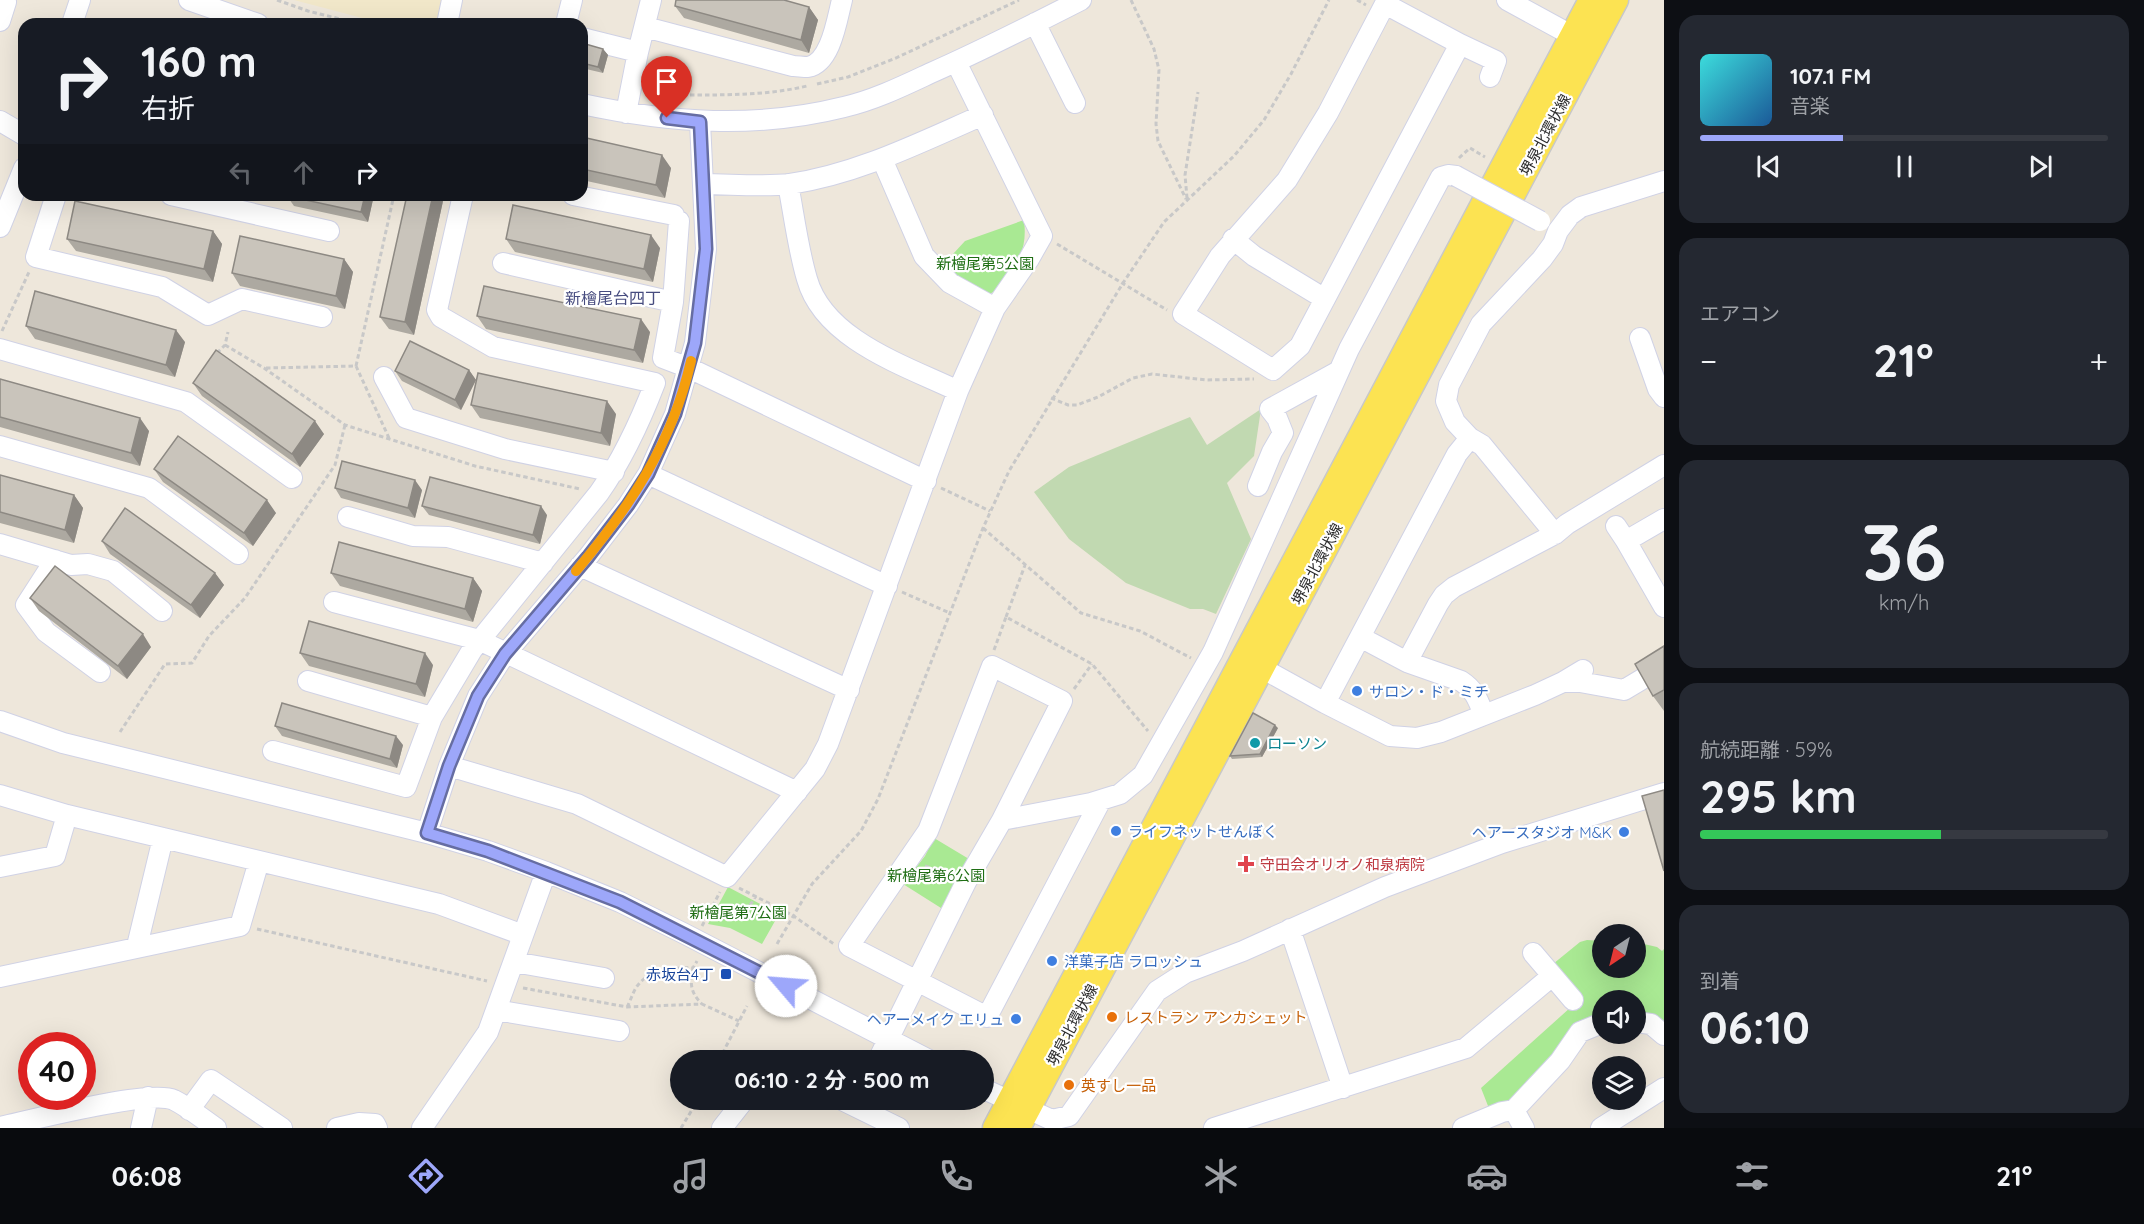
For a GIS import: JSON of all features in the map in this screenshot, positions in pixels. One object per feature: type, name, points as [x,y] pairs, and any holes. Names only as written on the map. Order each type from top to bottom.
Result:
[{"type":"main road","name":"堺泉北環状線","points":[[1582,41],[1591,0]]},
{"type":"main road","name":"堺泉北環状線","points":[[995,1128],[1018,1113],[1582,41],[1616,0]]},
{"type":"street","points":[[0,21],[6,2],[3,0]]},
{"type":"street","points":[[74,18],[80,0]]},
{"type":"street","points":[[189,0],[241,18]]},
{"type":"street","points":[[448,18],[452,0]]},
{"type":"street","points":[[568,18],[572,0]]},
{"type":"street","points":[[626,113],[651,0]]},
{"type":"street","points":[[645,27],[793,66],[809,67],[821,60],[830,43],[842,0]]},
{"type":"street","points":[[588,105],[626,113],[700,122],[753,121],[806,115],[846,107],[893,91],[1081,0]]},
{"type":"street","points":[[1507,0],[1582,41]]},
{"type":"street","points":[[1460,44],[1300,346],[1273,370],[1184,314],[1233,239],[1287,180],[1328,113],[1386,2],[1460,44],[1497,61],[1490,77]]},
{"type":"street","points":[[1035,23],[1075,103]]},
{"type":"street","points":[[588,40],[638,52]]},
{"type":"street","points":[[449,766],[577,804],[727,877],[815,769],[828,744],[849,690],[958,391],[995,308],[1042,236],[956,62]]},
{"type":"street","points":[[703,184],[788,184],[835,174],[882,159],[983,115]]},
{"type":"street","points":[[0,121],[18,132]]},
{"type":"street","points":[[427,833],[449,766],[478,696],[505,654],[580,566],[628,505],[648,474],[675,414],[695,343],[706,249],[700,122]]},
{"type":"street","points":[[882,159],[924,256],[950,283],[995,308]]},
{"type":"street","points":[[1002,820],[1101,800],[1120,794],[1143,776],[1206,666],[1340,371],[1441,177],[1456,176],[1558,231]]},
{"type":"street","points":[[1554,534],[1482,446],[1470,438],[1455,422],[1446,401],[1449,385],[1481,324],[1542,259],[1570,215],[1581,207],[1664,181]]},
{"type":"street","points":[[0,227],[18,183]]},
{"type":"street","points":[[788,184],[807,280],[817,303],[833,323],[857,342],[958,391]]},
{"type":"street","points":[[588,198],[676,218],[673,302],[663,358],[689,368],[926,481]]},
{"type":"street","points":[[54,201],[36,257],[162,287],[208,315],[242,299],[322,317]]},
{"type":"street","points":[[197,201],[329,231]]},
{"type":"street","points":[[273,751],[406,787],[432,717],[479,640],[614,472],[641,421],[655,383],[493,346],[441,317],[437,310],[462,201]]},
{"type":"street","points":[[1233,239],[1254,256],[1325,299]]},
{"type":"street","points":[[503,263],[673,302]]},
{"type":"street","points":[[1640,338],[1662,390]]},
{"type":"street","points":[[0,349],[186,402],[292,478]]},
{"type":"street","points":[[1258,486],[1272,452],[1283,433],[1277,418],[1270,409],[1340,371]]},
{"type":"street","points":[[384,377],[406,418],[505,449],[614,472]]},
{"type":"street","points":[[1325,703],[1457,454],[1470,438]]},
{"type":"street","points":[[0,446],[149,488],[238,554]]},
{"type":"street","points":[[1407,662],[1444,595],[1554,534],[1664,465]]},
{"type":"street","points":[[648,474],[887,586]]},
{"type":"street","points":[[348,517],[413,536],[448,537],[543,562]]},
{"type":"street","points":[[1664,519],[1621,533],[1664,607]]},
{"type":"street","points":[[0,544],[71,565],[88,564],[113,571],[162,611]]},
{"type":"street","points":[[55,560],[26,604],[46,632],[100,672]]},
{"type":"street","points":[[580,566],[849,690]]},
{"type":"street","points":[[334,602],[479,640],[797,792]]},
{"type":"street","points":[[1360,637],[1407,662],[1461,681],[1475,692],[1484,715]]},
{"type":"street","points":[[1253,663],[1390,736],[1417,738],[1441,732],[1484,715],[1563,682],[1582,670]]},
{"type":"street","points":[[884,1050],[916,981],[966,882],[1002,820],[1062,702],[992,666],[928,831],[849,946],[916,981],[987,1017],[1101,800]]},
{"type":"street","points":[[1563,682],[1580,682],[1624,690],[1664,666]]},
{"type":"street","points":[[308,681],[432,717]]},
{"type":"street","points":[[0,721],[63,743],[427,833],[488,851],[620,902],[673,927],[909,1050]]},
{"type":"street","points":[[994,1096],[1018,1113],[1052,1120],[1069,1116],[1157,991],[1185,973],[1243,951],[1385,887],[1502,843],[1664,793]]},
{"type":"street","points":[[0,795],[163,838],[439,904],[523,935]]},
{"type":"street","points":[[0,867],[55,856],[67,814]]},
{"type":"street","points":[[137,946],[163,838]]},
{"type":"street","points":[[0,977],[137,946],[240,926],[258,861]]},
{"type":"street","points":[[422,1128],[488,1032],[546,872]]},
{"type":"street","points":[[1290,929],[1343,1088]]},
{"type":"street","points":[[1533,953],[1573,1000]]},
{"type":"street","points":[[514,962],[604,978]]},
{"type":"street","points":[[1214,1128],[1272,1119],[1343,1088],[1469,1056],[1552,976]]},
{"type":"street","points":[[496,1010],[619,1030]]},
{"type":"street","points":[[1646,1023],[1651,1024],[1664,1035]]},
{"type":"street","points":[[1463,1128],[1502,1112],[1514,1110],[1560,1061],[1580,1032],[1592,1027]]},
{"type":"street","points":[[189,1110],[211,1080],[282,1128]]},
{"type":"street","points":[[1601,1128],[1664,1088]]},
{"type":"street","points":[[0,1127],[159,1096],[173,1099],[216,1128]]},
{"type":"street","points":[[141,1128],[147,1097]]},
{"type":"street","points":[[722,1128],[736,1110]]},
{"type":"street","points":[[866,1110],[898,1128]]},
{"type":"street","points":[[1514,1110],[1524,1128]]},
{"type":"street","points":[[337,1128],[359,1123],[375,1124],[377,1128]]},
{"type":"path","points":[[277,0],[336,18]]},
{"type":"path","points":[[690,95],[792,90],[848,77],[896,58],[1019,0]]},
{"type":"path","points":[[1131,0],[1154,49],[1159,70],[1156,124],[1158,141],[1187,199]]},
{"type":"path","points":[[777,944],[812,884],[861,831],[874,807],[990,511],[1009,471],[1051,398],[1164,222],[1234,156],[1264,120],[1291,74],[1329,0]]},
{"type":"path","points":[[1187,199],[1185,175],[1198,92]]},
{"type":"path","points":[[1470,148],[1487,157]]},
{"type":"path","points":[[389,438],[356,366],[393,201]]},
{"type":"path","points":[[1042,236],[1173,313]]},
{"type":"path","points":[[0,335],[36,257]]},
{"type":"path","points":[[211,359],[225,345],[228,332]]},
{"type":"path","points":[[264,368],[356,366]]},
{"type":"path","points":[[1051,398],[1068,405],[1077,405],[1098,397],[1133,378],[1152,374],[1206,380],[1236,380],[1264,378],[1273,370]]},
{"type":"path","points":[[120,732],[165,664],[192,663],[209,636],[245,598],[335,465],[345,425]]},
{"type":"path","points":[[926,481],[990,511]]},
{"type":"path","points":[[983,528],[1081,613],[1140,632],[1206,666]]},
{"type":"path","points":[[992,666],[992,655],[1025,565]]},
{"type":"path","points":[[887,586],[950,613]]},
{"type":"path","points":[[1006,617],[1092,664],[1155,739],[1162,744]]},
{"type":"path","points":[[1062,702],[1092,664]]},
{"type":"path","points":[[924,866],[944,871]]},
{"type":"path","points":[[701,926],[727,877],[732,884],[792,915],[837,946]]},
{"type":"path","points":[[750,905],[756,896]]},
{"type":"path","points":[[712,906],[720,910]]},
{"type":"path","points":[[240,926],[505,985],[627,1007],[702,1004]]},
{"type":"path","points":[[698,961],[693,968],[690,988],[694,996],[702,1004],[739,1022]]},
{"type":"path","points":[[627,1007],[638,985],[646,978],[673,968],[693,968]]},
{"type":"path","points":[[724,1050],[747,1006]]},
{"type":"path","points":[[681,1128],[692,1110]]},
{"type":"shaded area","points":[[294,0],[444,0],[440,18],[362,18]]},
{"type":"green space","name":"新檜尾第5公園","points":[[1024,220],[1022,250],[998,290],[989,294],[960,279],[942,266],[965,241]]},
{"type":"green space","points":[[1261,409],[1254,456],[1227,483],[1251,539],[1216,614],[1203,609],[1190,609],[1126,583],[1069,539],[1034,492],[1069,467],[1190,417],[1207,445]]},
{"type":"green space","name":"新檜尾第6公園","points":[[934,838],[969,859],[941,908],[903,884],[925,856]]},
{"type":"green space","name":"新檜尾第7公園","points":[[728,887],[779,914],[762,944],[730,928],[708,924]]},
{"type":"green space","points":[[1592,940],[1592,978],[1646,978],[1646,944],[1657,947],[1662,951],[1664,949],[1664,1024],[1646,1020],[1646,990],[1592,990],[1592,1028],[1514,1102],[1490,1111],[1481,1088],[1581,998],[1553,964],[1580,942]]},
{"type":"building","points":[[676,0],[784,0],[809,7],[801,40],[675,6]]},
{"type":"building","points":[[588,45],[603,49],[598,67],[588,64]]},
{"type":"building","points":[[588,138],[662,155],[656,185],[588,170]]},
{"type":"building","points":[[75,201],[213,231],[204,269],[67,239]]},
{"type":"building","points":[[310,201],[364,201],[361,212]]},
{"type":"building","points":[[406,201],[432,201],[405,322],[380,317]]},
{"type":"building","points":[[513,205],[651,235],[644,269],[506,239]]},
{"type":"building","points":[[240,236],[344,259],[336,296],[232,273]]},
{"type":"building","points":[[484,286],[641,319],[634,350],[477,316]]},
{"type":"building","points":[[35,291],[176,330],[166,365],[26,326]]},
{"type":"building","points":[[410,341],[469,370],[455,400],[395,371]]},
{"type":"building","points":[[216,350],[315,421],[292,454],[193,383]]},
{"type":"building","points":[[478,373],[607,401],[601,433],[471,405]]},
{"type":"building","points":[[0,379],[140,418],[131,453],[0,417]]},
{"type":"building","points":[[178,436],[267,500],[244,533],[154,469]]},
{"type":"building","points":[[342,461],[415,480],[408,508],[335,488]]},
{"type":"building","points":[[0,475],[74,495],[65,530],[0,512]]},
{"type":"building","points":[[430,477],[541,506],[533,535],[422,506]]},
{"type":"building","points":[[125,508],[215,573],[191,605],[102,541]]},
{"type":"building","points":[[339,542],[473,578],[465,609],[331,573]]},
{"type":"building","points":[[55,566],[143,634],[118,666],[30,598]]},
{"type":"building","points":[[309,621],[425,653],[416,684],[300,653]]},
{"type":"building","points":[[1664,646],[1664,690],[1653,696],[1635,664]]},
{"type":"building","points":[[282,703],[396,736],[390,759],[275,726]]},
{"type":"building","name":"ローソン","points":[[1253,713],[1275,725],[1260,754],[1230,756]]},
{"type":"building","points":[[1664,790],[1664,871],[1642,796]]},
{"type":"slow traffic","points":[[576,571],[628,505],[648,474],[675,414],[691,361]]},
{"type":"place","name":"サロン・ド・ミチ","points":[[1357,691]]},
{"type":"place","name":"ローソン","points":[[1255,743]]},
{"type":"place","name":"ライフネットせんぼく","points":[[1116,831]]},
{"type":"place","name":"ヘアースタジオ M&K","points":[[1624,832]]},
{"type":"place","name":"守田会オリオノ和泉病院","points":[[1246,864]]},
{"type":"place","name":"洋菓子店 ラロッシュ","points":[[1052,961]]},
{"type":"place","name":"赤坂台4丁","points":[[726,974]]},
{"type":"place","name":"レストラン アンカシェット","points":[[1112,1017]]},
{"type":"place","name":"ヘアーメイク エリュ","points":[[1016,1019]]},
{"type":"place","name":"英すし一品","points":[[1069,1085]]},
{"type":"district","name":"新檜尾台四丁","points":[[613,298]]},
{"type":"route","points":[[667,118],[700,122],[706,249],[695,343],[675,414],[648,474],[628,505],[588,557],[505,654],[478,696],[449,766],[427,833],[488,851],[620,902],[786,986]]}]
